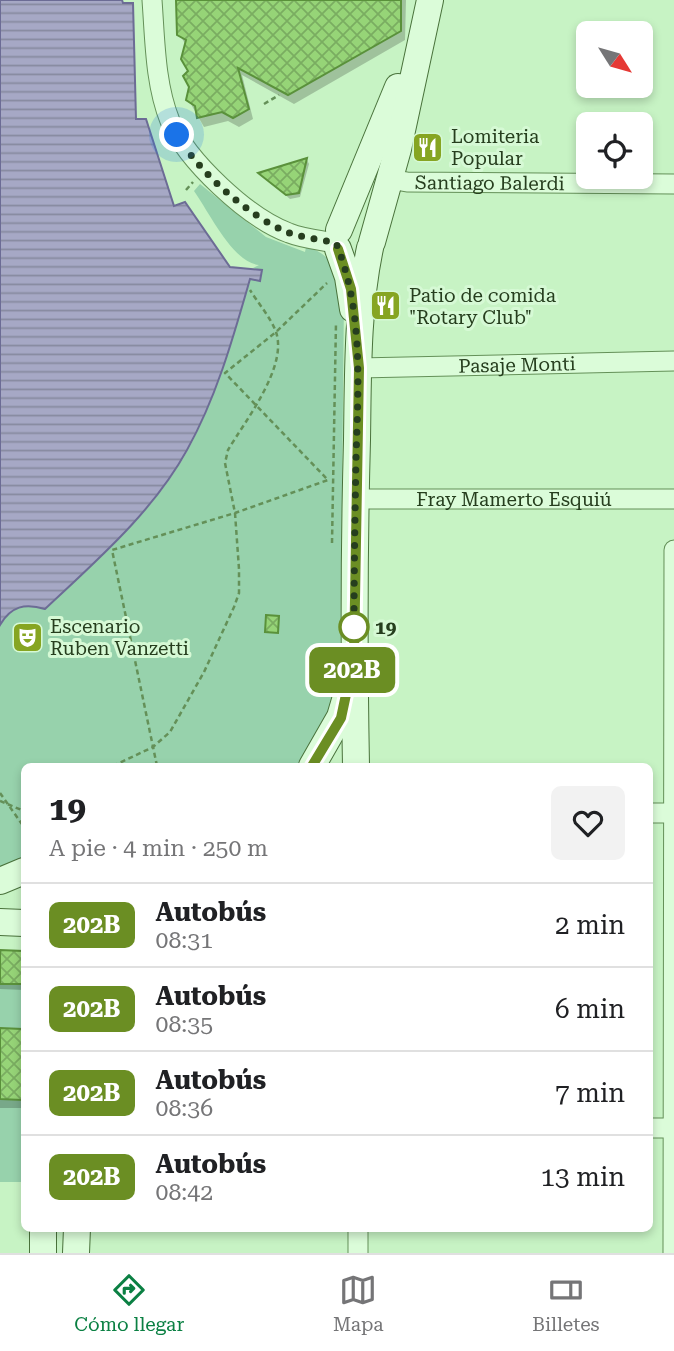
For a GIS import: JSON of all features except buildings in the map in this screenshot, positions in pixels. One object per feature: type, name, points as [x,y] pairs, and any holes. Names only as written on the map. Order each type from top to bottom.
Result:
[{"type":"main road","points":[[371,245],[390,179],[430,0]]},
{"type":"main road","points":[[359,368],[351,289],[338,241],[423,27]]},
{"type":"main road","points":[[338,241],[348,222],[361,223],[370,230],[371,245],[359,368],[355,499],[356,763]]},
{"type":"main road","points":[[314,763],[341,718],[354,657]]},
{"type":"main road","points":[[0,881],[21,873]]},
{"type":"main road","points":[[0,922],[21,923]]},
{"type":"main road","points":[[43,1232],[43,1253]]},
{"type":"main road","points":[[76,1232],[76,1253]]},
{"type":"street","points":[[152,0],[155,50],[167,112],[177,135],[194,161],[239,201],[276,227],[298,236],[338,241]]},
{"type":"street","name":"Santiago Balerdi","points":[[390,179],[407,182],[674,184]]},
{"type":"street","name":"Pasaje Monti","points":[[359,368],[674,360]]},
{"type":"street","name":"Fray Mamerto Esquiú","points":[[355,499],[674,499]]},
{"type":"street","points":[[673,1253],[674,550]]},
{"type":"street","points":[[653,813],[673,813]]},
{"type":"street","points":[[653,1128],[673,1128]]},
{"type":"street","points":[[358,1232],[358,1253]]},
{"type":"path","points":[[264,104],[279,95]]},
{"type":"path","points":[[156,763],[112,550],[235,513],[328,480],[225,373],[276,332],[333,278]]},
{"type":"path","points":[[119,763],[153,747],[170,732],[190,700],[239,593],[235,513],[225,463],[228,450],[277,362],[276,332],[250,290]]},
{"type":"path","points":[[332,550],[336,314]]},
{"type":"path","points":[[0,793],[21,822]]},
{"type":"path","points":[[0,802],[21,810]]},
{"type":"green space","points":[[200,184],[266,237],[305,252],[306,247],[323,254],[333,265],[344,297],[340,695],[304,763],[21,763],[21,860],[0,870],[0,625],[9,614],[19,608],[31,606],[45,609],[123,535],[174,473],[208,409],[250,279],[262,270],[253,268],[259,265],[240,256],[231,246],[194,191]]},
{"type":"green space","points":[[0,984],[21,984],[21,1182],[0,1182]]},
{"type":"water","points":[[0,0],[122,0],[123,3],[133,3],[136,119],[146,119],[174,206],[185,202],[230,267],[262,270],[260,281],[250,279],[223,366],[198,430],[158,494],[122,535],[45,609],[31,606],[19,608],[9,614],[0,625]]},
{"type":"bus line","name":"202B","points":[[314,763],[341,718],[354,657],[359,368],[351,289],[338,249]]},
{"type":"place","name":"Lomiteria Popular","points":[[428,147]]},
{"type":"place","name":"Patio de comida \"Rotary Club\"","points":[[386,306]]},
{"type":"place","name":"19","points":[[354,627]]},
{"type":"place","name":"Escenario Ruben Vanzetti","points":[[27,637]]},
{"type":"route","points":[[177,135],[194,161],[239,201],[288,233],[336,243],[345,267],[351,289],[359,368],[354,631],[354,627]]}]
